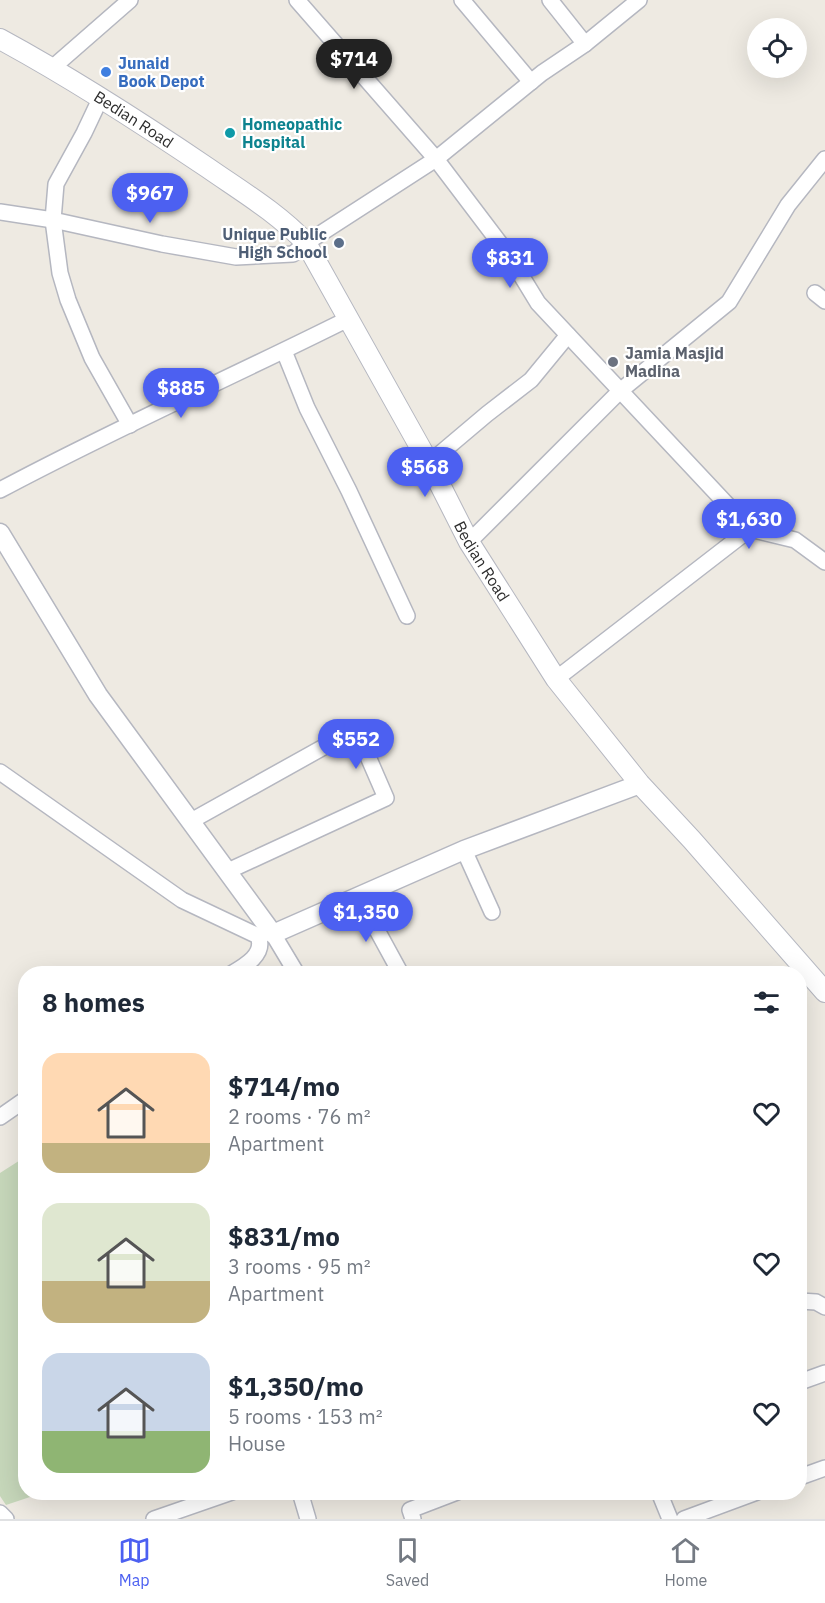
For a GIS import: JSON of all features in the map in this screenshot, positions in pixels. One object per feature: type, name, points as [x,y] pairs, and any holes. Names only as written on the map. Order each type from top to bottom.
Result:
[{"type":"main road","name":"Bedian Road","points":[[0,39],[101,97],[255,200],[306,243],[429,463],[469,542],[556,679],[639,784],[692,840],[802,966]]},
{"type":"main road","name":"Bedian Road","points":[[807,971],[825,992]]},
{"type":"street","points":[[51,69],[130,0]]},
{"type":"street","points":[[297,0],[436,159],[508,254],[538,303],[620,391],[750,529],[795,540],[825,562]]},
{"type":"street","points":[[462,0],[531,82]]},
{"type":"street","points":[[550,0],[585,44]]},
{"type":"street","points":[[0,212],[53,220],[162,244],[236,257],[293,254],[306,243],[436,159],[531,82],[585,44],[639,0]]},
{"type":"street","points":[[101,97],[56,184],[53,220],[60,273],[68,300],[92,358],[130,424]]},
{"type":"street","points":[[469,542],[620,391],[729,302],[788,205],[825,159]]},
{"type":"street","points":[[0,490],[82,446],[348,319]]},
{"type":"street","points":[[429,463],[531,380],[568,335]]},
{"type":"street","points":[[284,351],[307,408],[350,491],[407,616]]},
{"type":"street","points":[[556,679],[750,529]]},
{"type":"street","points":[[0,533],[98,695],[273,934],[292,966]]},
{"type":"street","points":[[191,821],[356,729],[386,798],[228,872]]},
{"type":"street","points":[[0,772],[182,900],[258,936],[259,946],[255,957],[245,966]]},
{"type":"street","points":[[273,934],[464,850],[639,784]]},
{"type":"street","points":[[464,850],[492,912]]},
{"type":"street","points":[[359,897],[398,966]]},
{"type":"street","points":[[0,1118],[18,1105]]},
{"type":"street","points":[[807,1379],[825,1373]]},
{"type":"street","points":[[807,1474],[825,1468]]},
{"type":"street","points":[[154,1519],[171,1516],[212,1500]]},
{"type":"street","points":[[302,1500],[308,1519]]},
{"type":"street","points":[[413,1519],[410,1510],[436,1500]]},
{"type":"street","points":[[662,1500],[670,1519]]},
{"type":"street","points":[[684,1519],[735,1500]]},
{"type":"street","points":[[0,1513],[6,1519]]},
{"type":"green space","points":[[18,1161],[18,1500],[21,1500],[6,1505],[0,1496],[0,1173]]},
{"type":"place","name":"Junaid Book Depot","points":[[106,72]]},
{"type":"place","name":"Homeopathic Hospital","points":[[230,133]]},
{"type":"place","name":"Unique Public High School","points":[[339,243]]},
{"type":"place","name":"Jamia Masjid Madina","points":[[613,362]]}]
